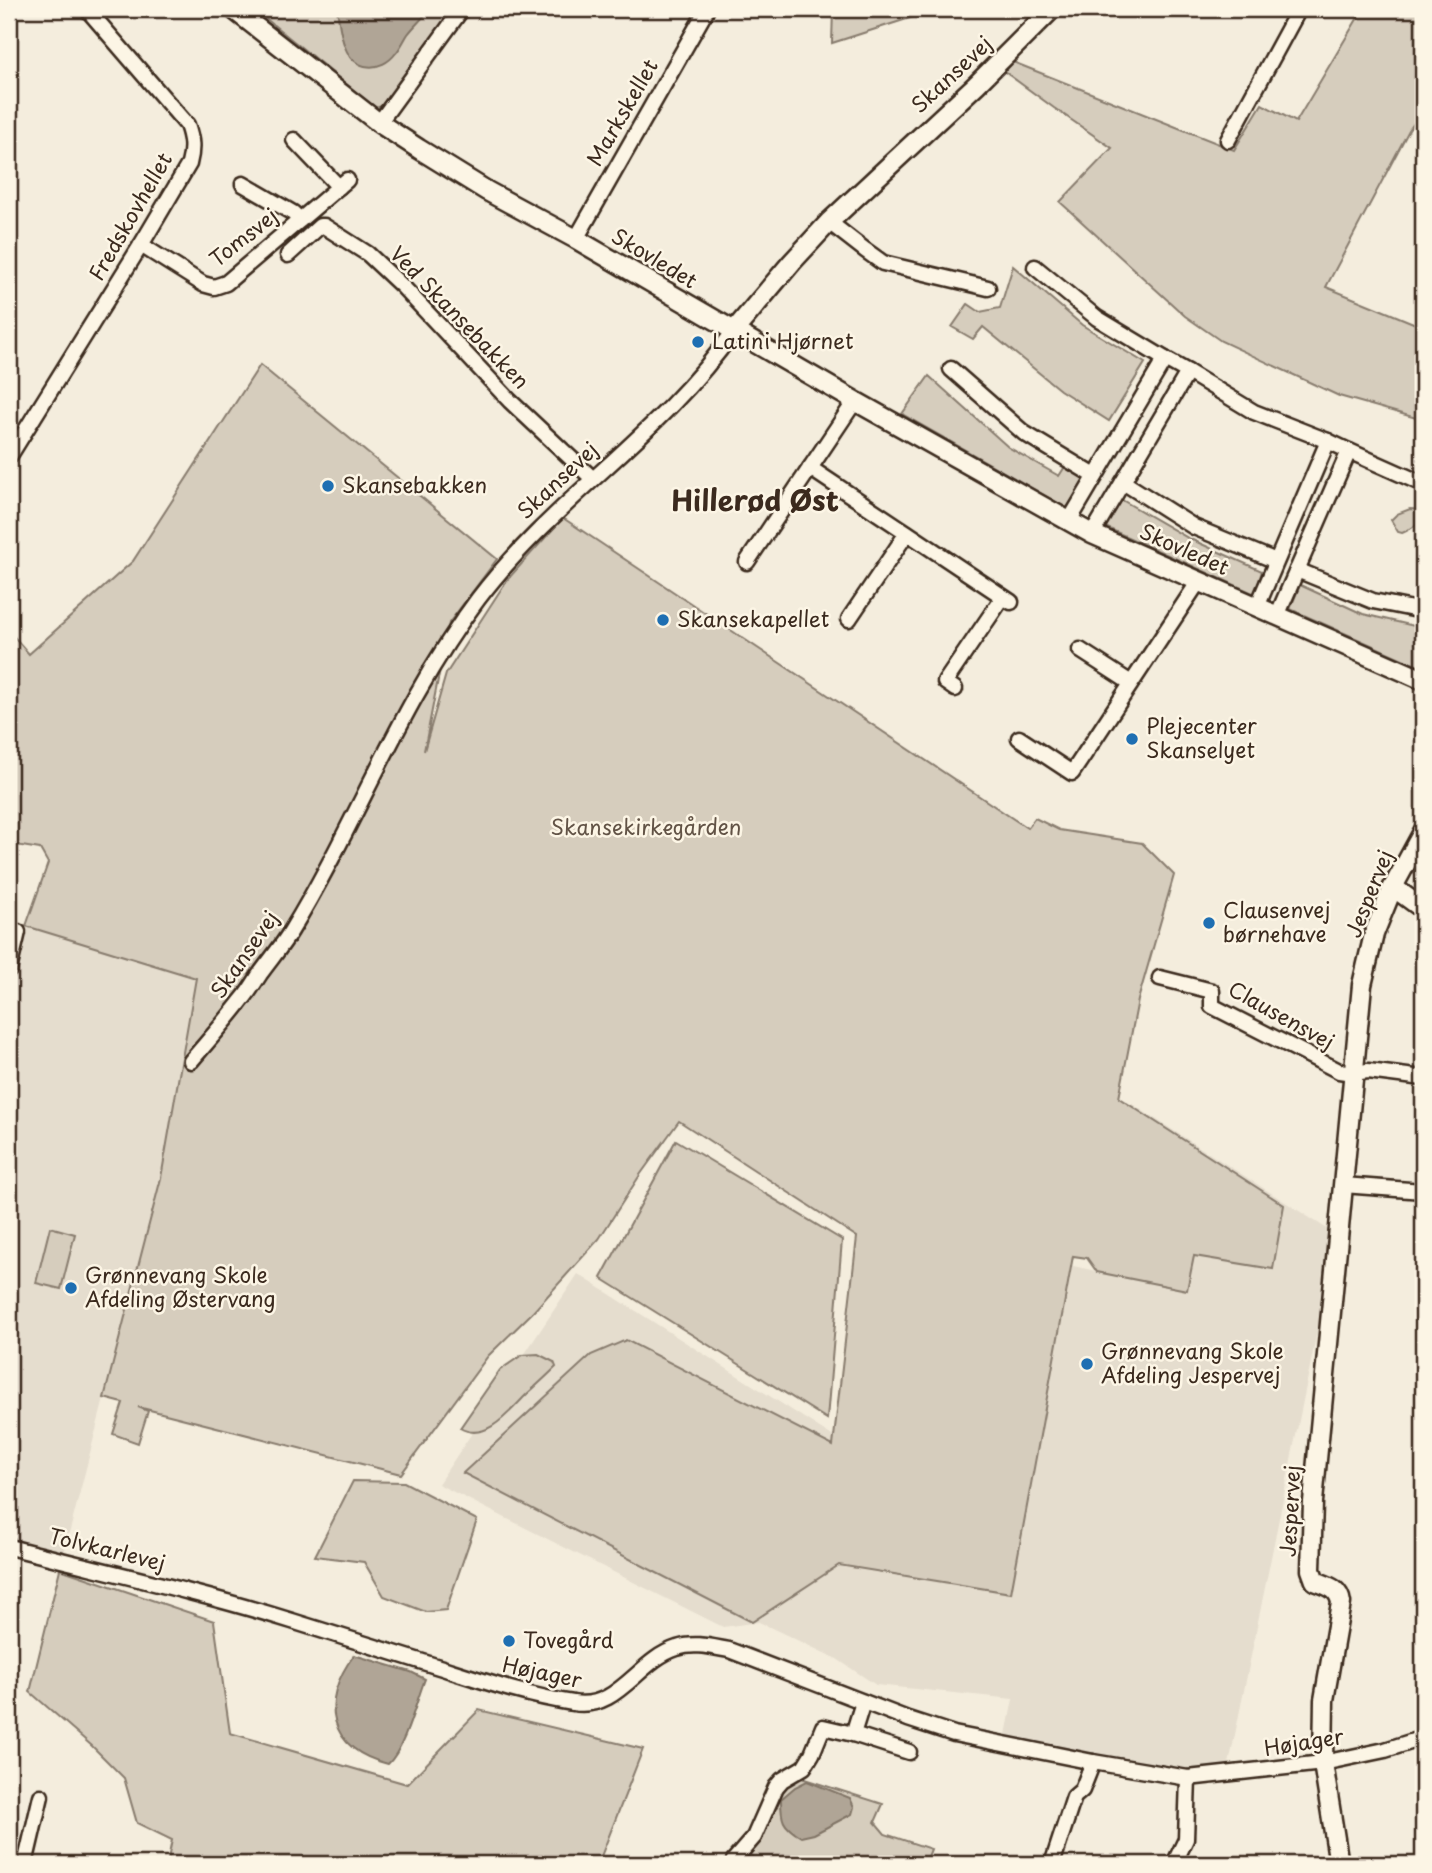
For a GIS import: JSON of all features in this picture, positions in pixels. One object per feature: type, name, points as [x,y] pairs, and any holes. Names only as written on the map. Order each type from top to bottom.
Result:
[{"type":"street","name":"Fredskovhellet","points":[[9,457],[141,245],[189,164],[193,150],[187,125],[87,9]]},
{"type":"street","name":"Skovledet","points":[[233,9],[379,123],[487,191],[576,239],[855,401],[1092,534],[1423,680]]},
{"type":"street","points":[[379,123],[462,9]]},
{"type":"street","name":"Markskellet","points":[[576,239],[707,9]]},
{"type":"street","name":"Skansevej","points":[[191,1061],[244,999],[290,933],[447,643],[511,558],[673,404],[792,262],[830,222],[977,84],[1052,9]]},
{"type":"street","points":[[1227,139],[1299,9]]},
{"type":"street","name":"Tomsvej","points":[[141,245],[202,284],[214,287],[226,283],[343,184],[294,140]]},
{"type":"street","name":"Tomsvej","points":[[243,184],[293,213],[300,220]]},
{"type":"street","points":[[830,222],[883,263],[988,288]]},
{"type":"street","name":"Ved Skansebakken","points":[[288,255],[320,226],[368,254],[403,287],[510,401],[593,479]]},
{"type":"street","points":[[1035,267],[1097,318],[1254,412],[1328,441],[1423,484]]},
{"type":"street","points":[[1069,521],[1164,359]]},
{"type":"street","points":[[951,369],[1024,433],[1095,476]]},
{"type":"street","points":[[1092,534],[1188,372]]},
{"type":"street","points":[[747,562],[855,401]]},
{"type":"street","points":[[1257,607],[1328,441]]},
{"type":"street","points":[[1277,616],[1349,450]]},
{"type":"street","points":[[810,468],[1007,599],[945,682],[955,689]]},
{"type":"street","name":"Skovledet","points":[[1123,482],[1194,527],[1276,561]]},
{"type":"street","points":[[849,620],[907,533]]},
{"type":"street","points":[[1297,570],[1373,601],[1423,611]]},
{"type":"street","points":[[1019,738],[1072,773],[1199,581]]},
{"type":"street","points":[[1080,650],[1131,683]]},
{"type":"street","name":"Jespervej","points":[[1339,1864],[1323,1763],[1324,1700],[1341,1603],[1340,1595],[1334,1589],[1315,1581],[1311,1570],[1313,1502],[1362,985],[1374,934],[1393,887],[1423,832]]},
{"type":"street","points":[[1393,887],[1423,909]]},
{"type":"street","points":[[9,970],[18,932]]},
{"type":"street","name":"Clausensvej","points":[[1160,978],[1212,991],[1212,1006],[1339,1071],[1353,1073]]},
{"type":"street","points":[[1353,1073],[1368,1071],[1423,1078]]},
{"type":"street","points":[[1343,1185],[1423,1191]]},
{"type":"street","name":"Tolvkarlevej","points":[[9,1547],[237,1604]]},
{"type":"street","name":"Højager","points":[[237,1604],[496,1686],[575,1704],[592,1704],[603,1700],[626,1684],[652,1659],[678,1647],[704,1645],[729,1650],[954,1734],[1188,1778],[1323,1763],[1385,1750],[1423,1738]]},
{"type":"street","points":[[853,1734],[863,1702]]},
{"type":"street","points":[[737,1864],[734,1860],[754,1837],[776,1787],[782,1780],[804,1767],[823,1727],[909,1752]]},
{"type":"street","points":[[1052,1864],[1074,1797],[1082,1790],[1093,1762]]},
{"type":"street","points":[[1174,1864],[1186,1839],[1188,1778]]},
{"type":"street","points":[[25,1864],[41,1796]]},
{"type":"shaded area","points":[[337,9],[430,9],[390,59],[383,64],[368,66],[361,65],[349,55],[342,38]]},
{"type":"shaded area","name":"Grønnevang Skole Afdeling Østervang","points":[[26,926],[196,978],[161,1178],[60,1569],[9,1556],[9,993]]},
{"type":"shaded area","name":"Grønnevang Skole Afdeling Jespervej","points":[[1132,1104],[1332,1232],[1327,1283],[1228,1769],[1192,1774],[1005,1740],[1013,1699],[876,1685],[837,1659],[759,1622],[723,1627],[438,1484],[578,1274],[848,1446],[891,1225],[1100,1272]]},
{"type":"shaded area","points":[[354,1655],[411,1672],[425,1679],[405,1736],[388,1764],[368,1757],[352,1747],[335,1722],[336,1690]]},
{"type":"shaded area","points":[[807,1781],[850,1798],[854,1807],[852,1814],[814,1834],[801,1837],[784,1822],[781,1799]]},
{"type":"green space","points":[[275,9],[455,9],[384,105],[376,108],[265,18]]},
{"type":"green space","points":[[833,9],[938,9],[832,43]]},
{"type":"green space","points":[[1363,9],[1423,9],[1423,111],[1409,130],[1326,287],[1423,327],[1423,420],[1339,396],[1221,341],[1185,316],[1060,202],[1112,148],[1005,72],[1013,62],[1234,150],[1262,104],[1296,122]]},
{"type":"green space","points":[[1013,266],[1082,325],[1145,363],[1109,421],[1060,390],[983,327],[973,339],[952,327],[968,304],[980,312],[1000,308]]},
{"type":"green space","name":"Skansekirkegården","points":[[260,365],[497,559],[449,623],[424,751],[446,674],[507,580],[563,518],[1027,828],[1035,818],[1059,830],[1142,843],[1174,875],[1138,1000],[1119,1098],[1284,1205],[1273,1269],[1194,1256],[1187,1290],[1097,1272],[1087,1258],[1073,1256],[1011,1593],[839,1565],[752,1622],[463,1473],[591,1355],[626,1340],[833,1446],[857,1237],[679,1121],[599,1239],[533,1312],[488,1356],[401,1474],[138,1407],[148,1411],[138,1443],[113,1434],[123,1403],[104,1398],[161,1178],[196,978],[26,926],[48,863],[40,849],[9,844],[9,631],[29,654],[133,561]]},
{"type":"green space","points":[[929,376],[1008,447],[1059,476],[1066,465],[1086,477],[1067,508],[902,414]]},
{"type":"green space","points":[[1122,500],[1188,538],[1262,571],[1255,594],[1105,527]]},
{"type":"green space","points":[[1410,509],[1422,510],[1421,519],[1402,533],[1398,532],[1391,520],[1397,514]]},
{"type":"green space","points":[[1300,585],[1363,614],[1423,628],[1423,668],[1290,609]]},
{"type":"green space","points":[[676,1140],[842,1240],[827,1419],[601,1278]]},
{"type":"green space","points":[[50,1227],[75,1234],[61,1289],[36,1283]]},
{"type":"green space","points":[[538,1354],[554,1362],[556,1367],[505,1416],[479,1431],[470,1432],[460,1428],[500,1370],[522,1355]]},
{"type":"green space","points":[[353,1481],[404,1482],[477,1520],[446,1610],[426,1612],[384,1596],[364,1562],[315,1556]]},
{"type":"green space","points":[[60,1569],[214,1621],[230,1733],[407,1784],[479,1710],[643,1749],[598,1864],[167,1864],[172,1840],[137,1823],[124,1778],[30,1692]]},
{"type":"green space","points":[[795,1776],[883,1804],[875,1822],[885,1834],[931,1849],[925,1864],[760,1864],[747,1852],[779,1789]]},
{"type":"place","name":"Latini Hjørnet","points":[[698,342]]},
{"type":"place","name":"Skansebakken","points":[[328,486]]},
{"type":"place","name":"Skansekapellet","points":[[663,620]]},
{"type":"place","name":"Plejecenter Skanselyet","points":[[1132,739]]},
{"type":"place","name":"Clausenvej børnehave","points":[[1209,923]]},
{"type":"place","name":"Grønnevang Skole Afdeling Østervang","points":[[71,1288]]},
{"type":"place","name":"Grønnevang Skole Afdeling Jespervej","points":[[1087,1364]]},
{"type":"place","name":"Tovegård","points":[[509,1641]]},
{"type":"district","name":"Hillerød Øst","points":[[755,501]]}]
